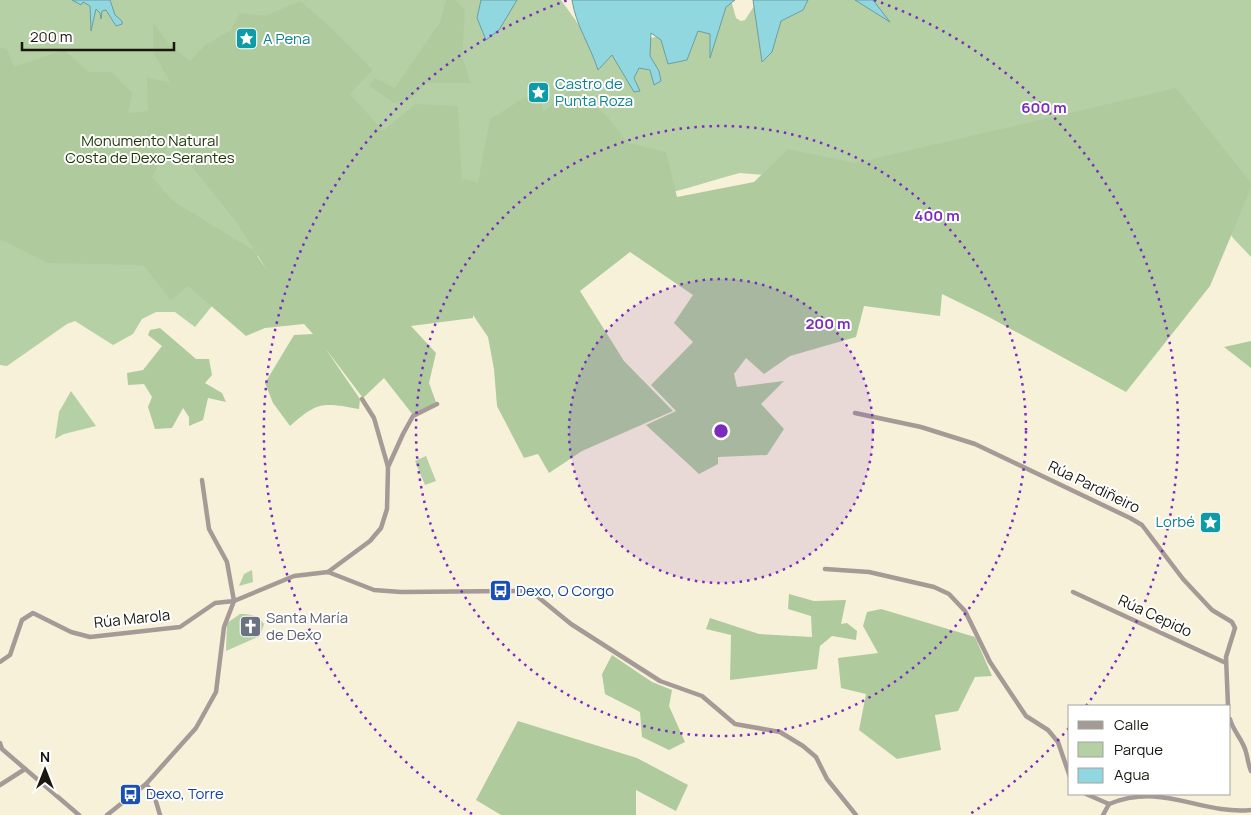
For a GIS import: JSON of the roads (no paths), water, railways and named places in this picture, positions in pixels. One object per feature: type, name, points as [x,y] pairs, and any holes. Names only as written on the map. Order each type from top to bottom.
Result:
[{"type":"street","points":[[328,572],[370,541],[381,528],[387,509],[388,468],[374,418],[362,399]]},
{"type":"street","points":[[388,468],[413,416],[436,404]]},
{"type":"street","name":"Rúa Pardiñeiro","points":[[855,413],[920,427],[975,444],[1142,525],[1183,578],[1212,610],[1232,622],[1235,628],[1226,663],[1228,705]]},
{"type":"street","points":[[108,815],[146,784],[196,728],[216,692],[224,628],[234,601],[227,562],[209,529],[202,480]]},
{"type":"street","points":[[825,569],[869,572],[934,587],[949,594],[965,610],[990,662],[1026,716],[1048,730],[1058,742],[1068,771]]},
{"type":"street","points":[[234,601],[294,576],[328,572],[374,590],[401,592],[523,591],[538,597],[571,624],[660,682],[702,696],[735,724],[780,732],[803,746],[816,757],[827,779],[856,815]]},
{"type":"street","name":"Rúa Cepido","points":[[1073,592],[1226,663]]},
{"type":"street","name":"Rúa Marola","points":[[0,662],[10,655],[22,620],[33,612],[71,632],[90,636],[180,627],[196,618],[215,603],[234,601]]},
{"type":"street","points":[[1231,722],[1232,727],[1248,750],[1246,760],[1251,771]]},
{"type":"street","points":[[0,743],[2,749],[76,814]]},
{"type":"street","points":[[0,785],[24,769]]},
{"type":"street","points":[[146,784],[154,795],[160,815]]},
{"type":"street","points":[[1088,795],[1109,804],[1137,796],[1160,797],[1226,811],[1251,810]]},
{"type":"street","points":[[1103,815],[1109,804]]},
{"type":"water","points":[[72,0],[110,0],[115,15],[122,21],[122,24],[116,26],[106,10],[102,11],[101,19],[100,13],[96,9],[91,31],[90,6],[83,2],[81,5]]},
{"type":"water","points":[[481,0],[517,0],[499,30],[486,40],[477,18]]},
{"type":"water","points":[[572,0],[735,0],[726,7],[710,58],[710,34],[698,31],[687,60],[668,64],[661,40],[651,33],[650,56],[659,71],[661,81],[654,85],[650,70],[639,68],[634,78],[640,91],[634,92],[612,55],[598,70],[580,27]]},
{"type":"water","points":[[753,0],[808,0],[803,10],[781,21],[772,52],[762,62]]},
{"type":"water","points":[[855,0],[873,0],[890,22]]},
{"type":"place","name":"A Pena","points":[[247,39]]},
{"type":"place","name":"Castro de Punta Roza","points":[[539,93]]},
{"type":"place","name":"Lorbé","points":[[1211,522]]},
{"type":"place","name":"Dexo, O Corgo","points":[[500,591]]},
{"type":"place","name":"Santa María de Dexo","points":[[250,627]]},
{"type":"place","name":"Dexo, Torre","points":[[130,794]]},
{"type":"park label","name":"Monumento Natural Costa de Dexo-Serantes","points":[[150,150]]}]
